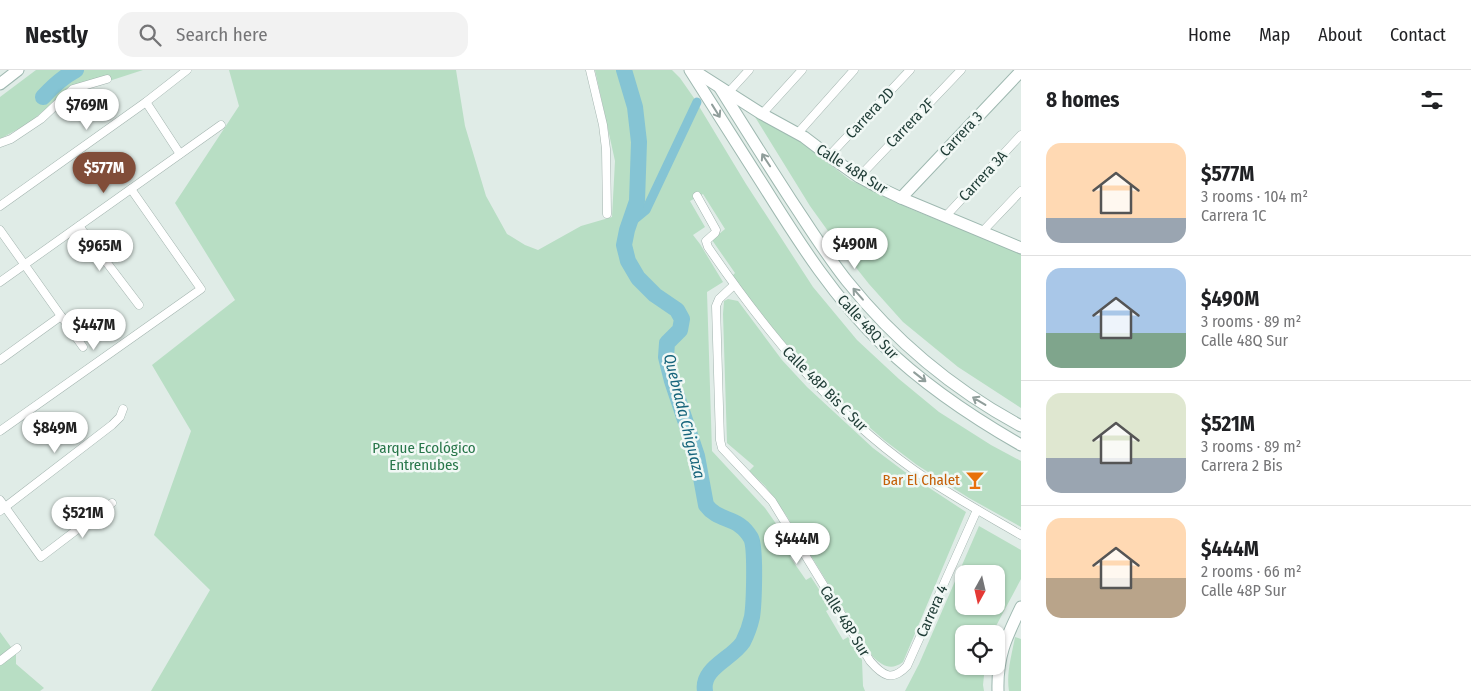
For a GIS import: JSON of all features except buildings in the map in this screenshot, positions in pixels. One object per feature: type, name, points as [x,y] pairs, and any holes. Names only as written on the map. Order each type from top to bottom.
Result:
[{"type":"main road","points":[[0,84],[18,70]]},
{"type":"main road","name":"Calle 48R Sur","points":[[694,70],[724,91],[798,133],[859,177],[901,198],[1021,247]]},
{"type":"main road","name":"Calle 48Q Sur","points":[[694,70],[802,247],[835,292],[882,344],[924,381],[977,418],[1021,445]]},
{"type":"main road","name":"Carrera 3","points":[[901,198],[1021,71]]},
{"type":"main road","name":"Calle 48Q Sur","points":[[724,91],[816,237],[847,281],[892,331],[912,350],[970,395],[1021,426]]},
{"type":"main road","points":[[998,691],[1002,648],[1020,612]]},
{"type":"street","points":[[0,206],[146,102],[187,70]]},
{"type":"street","points":[[590,70],[603,125],[606,149],[607,214]]},
{"type":"street","points":[[724,91],[749,70]]},
{"type":"street","points":[[762,114],[802,70]]},
{"type":"street","points":[[798,133],[854,70]]},
{"type":"street","name":"Carrera 2D","points":[[829,156],[910,70]]},
{"type":"street","name":"Carrera 2F","points":[[859,177],[961,70]]},
{"type":"street","points":[[0,142],[11,139],[41,119],[73,89],[107,78]]},
{"type":"street","points":[[146,102],[180,154]]},
{"type":"street","points":[[0,282],[220,125]]},
{"type":"street","name":"Carrera 3A","points":[[945,217],[1021,136]]},
{"type":"street","points":[[0,431],[201,289],[130,189]]},
{"type":"street","points":[[982,232],[1021,191]]},
{"type":"street","name":"Calle 48P Bis C Sur","points":[[697,196],[716,230],[706,242],[734,285],[785,350],[839,407],[913,470],[943,490],[1021,535]]},
{"type":"street","points":[[79,226],[138,305]]},
{"type":"street","points":[[0,230],[84,347]]},
{"type":"street","name":"Calle 48P Sur","points":[[734,285],[719,299],[716,306],[720,440],[725,452],[760,487],[775,506],[870,662],[889,676]]},
{"type":"street","points":[[0,360],[62,316]]},
{"type":"street","points":[[3,509],[112,425],[120,417],[123,409]]},
{"type":"street","points":[[0,500],[3,509],[41,557],[112,503]]},
{"type":"street","name":"Carrera 4","points":[[889,676],[894,676],[907,666],[977,510]]},
{"type":"street","points":[[0,661],[17,648]]},
{"type":"green space","points":[[36,70],[143,70],[106,82],[72,87],[29,123],[0,139],[0,97]]},
{"type":"green space","name":"Parque Ecológico Entrenubes","points":[[229,70],[456,70],[465,126],[486,196],[507,234],[525,245],[538,250],[581,226],[612,217],[615,161],[595,70],[672,70],[694,98],[746,184],[813,287],[857,340],[899,379],[939,412],[991,445],[1021,461],[1021,527],[969,498],[917,465],[852,412],[792,354],[732,276],[735,273],[712,240],[725,229],[703,194],[690,201],[705,227],[693,235],[723,282],[707,292],[712,451],[765,508],[796,552],[790,557],[806,580],[811,577],[831,608],[826,611],[843,640],[848,637],[862,660],[863,686],[865,691],[151,691],[210,590],[154,535],[191,431],[152,365],[235,300],[175,203],[239,106]]},
{"type":"green space","points":[[752,112],[790,133],[850,180],[913,210],[1021,253],[1021,408],[958,367],[903,322],[838,245],[810,206]]},
{"type":"green space","points":[[728,299],[738,301],[782,360],[807,387],[873,448],[905,472],[966,512],[903,662],[899,665],[887,666],[873,657],[786,515],[765,486],[749,471],[754,466],[727,443],[723,314],[724,301]]},
{"type":"green space","points":[[979,526],[1021,550],[1021,579],[1005,609],[1005,565],[962,565]]},
{"type":"green space","points":[[955,581],[955,615],[1002,615],[997,625],[955,625],[955,675],[984,675],[984,691],[905,691],[919,664]]},
{"type":"green space","points":[[0,632],[16,654],[16,664],[44,688],[40,691],[0,691]]},
{"type":"green space","points":[[1015,637],[1021,639],[1021,691],[1009,691],[1009,670]]},
{"type":"waterway","points":[[43,97],[58,82],[76,70]]},
{"type":"waterway","name":"Quebrada Chiguaza","points":[[624,70],[635,107],[639,142],[637,201],[624,245],[628,261],[638,278],[655,295],[677,310],[682,319],[680,330],[667,343],[666,357],[697,456],[706,505],[717,515],[740,526],[746,531],[753,544],[754,589],[752,617],[749,627],[743,642],[738,648],[712,670],[705,683],[705,691]]},
{"type":"waterway","points":[[629,224],[646,210],[697,102]]},
{"type":"place","name":"Bar El Chalet","points":[[975,480]]}]
